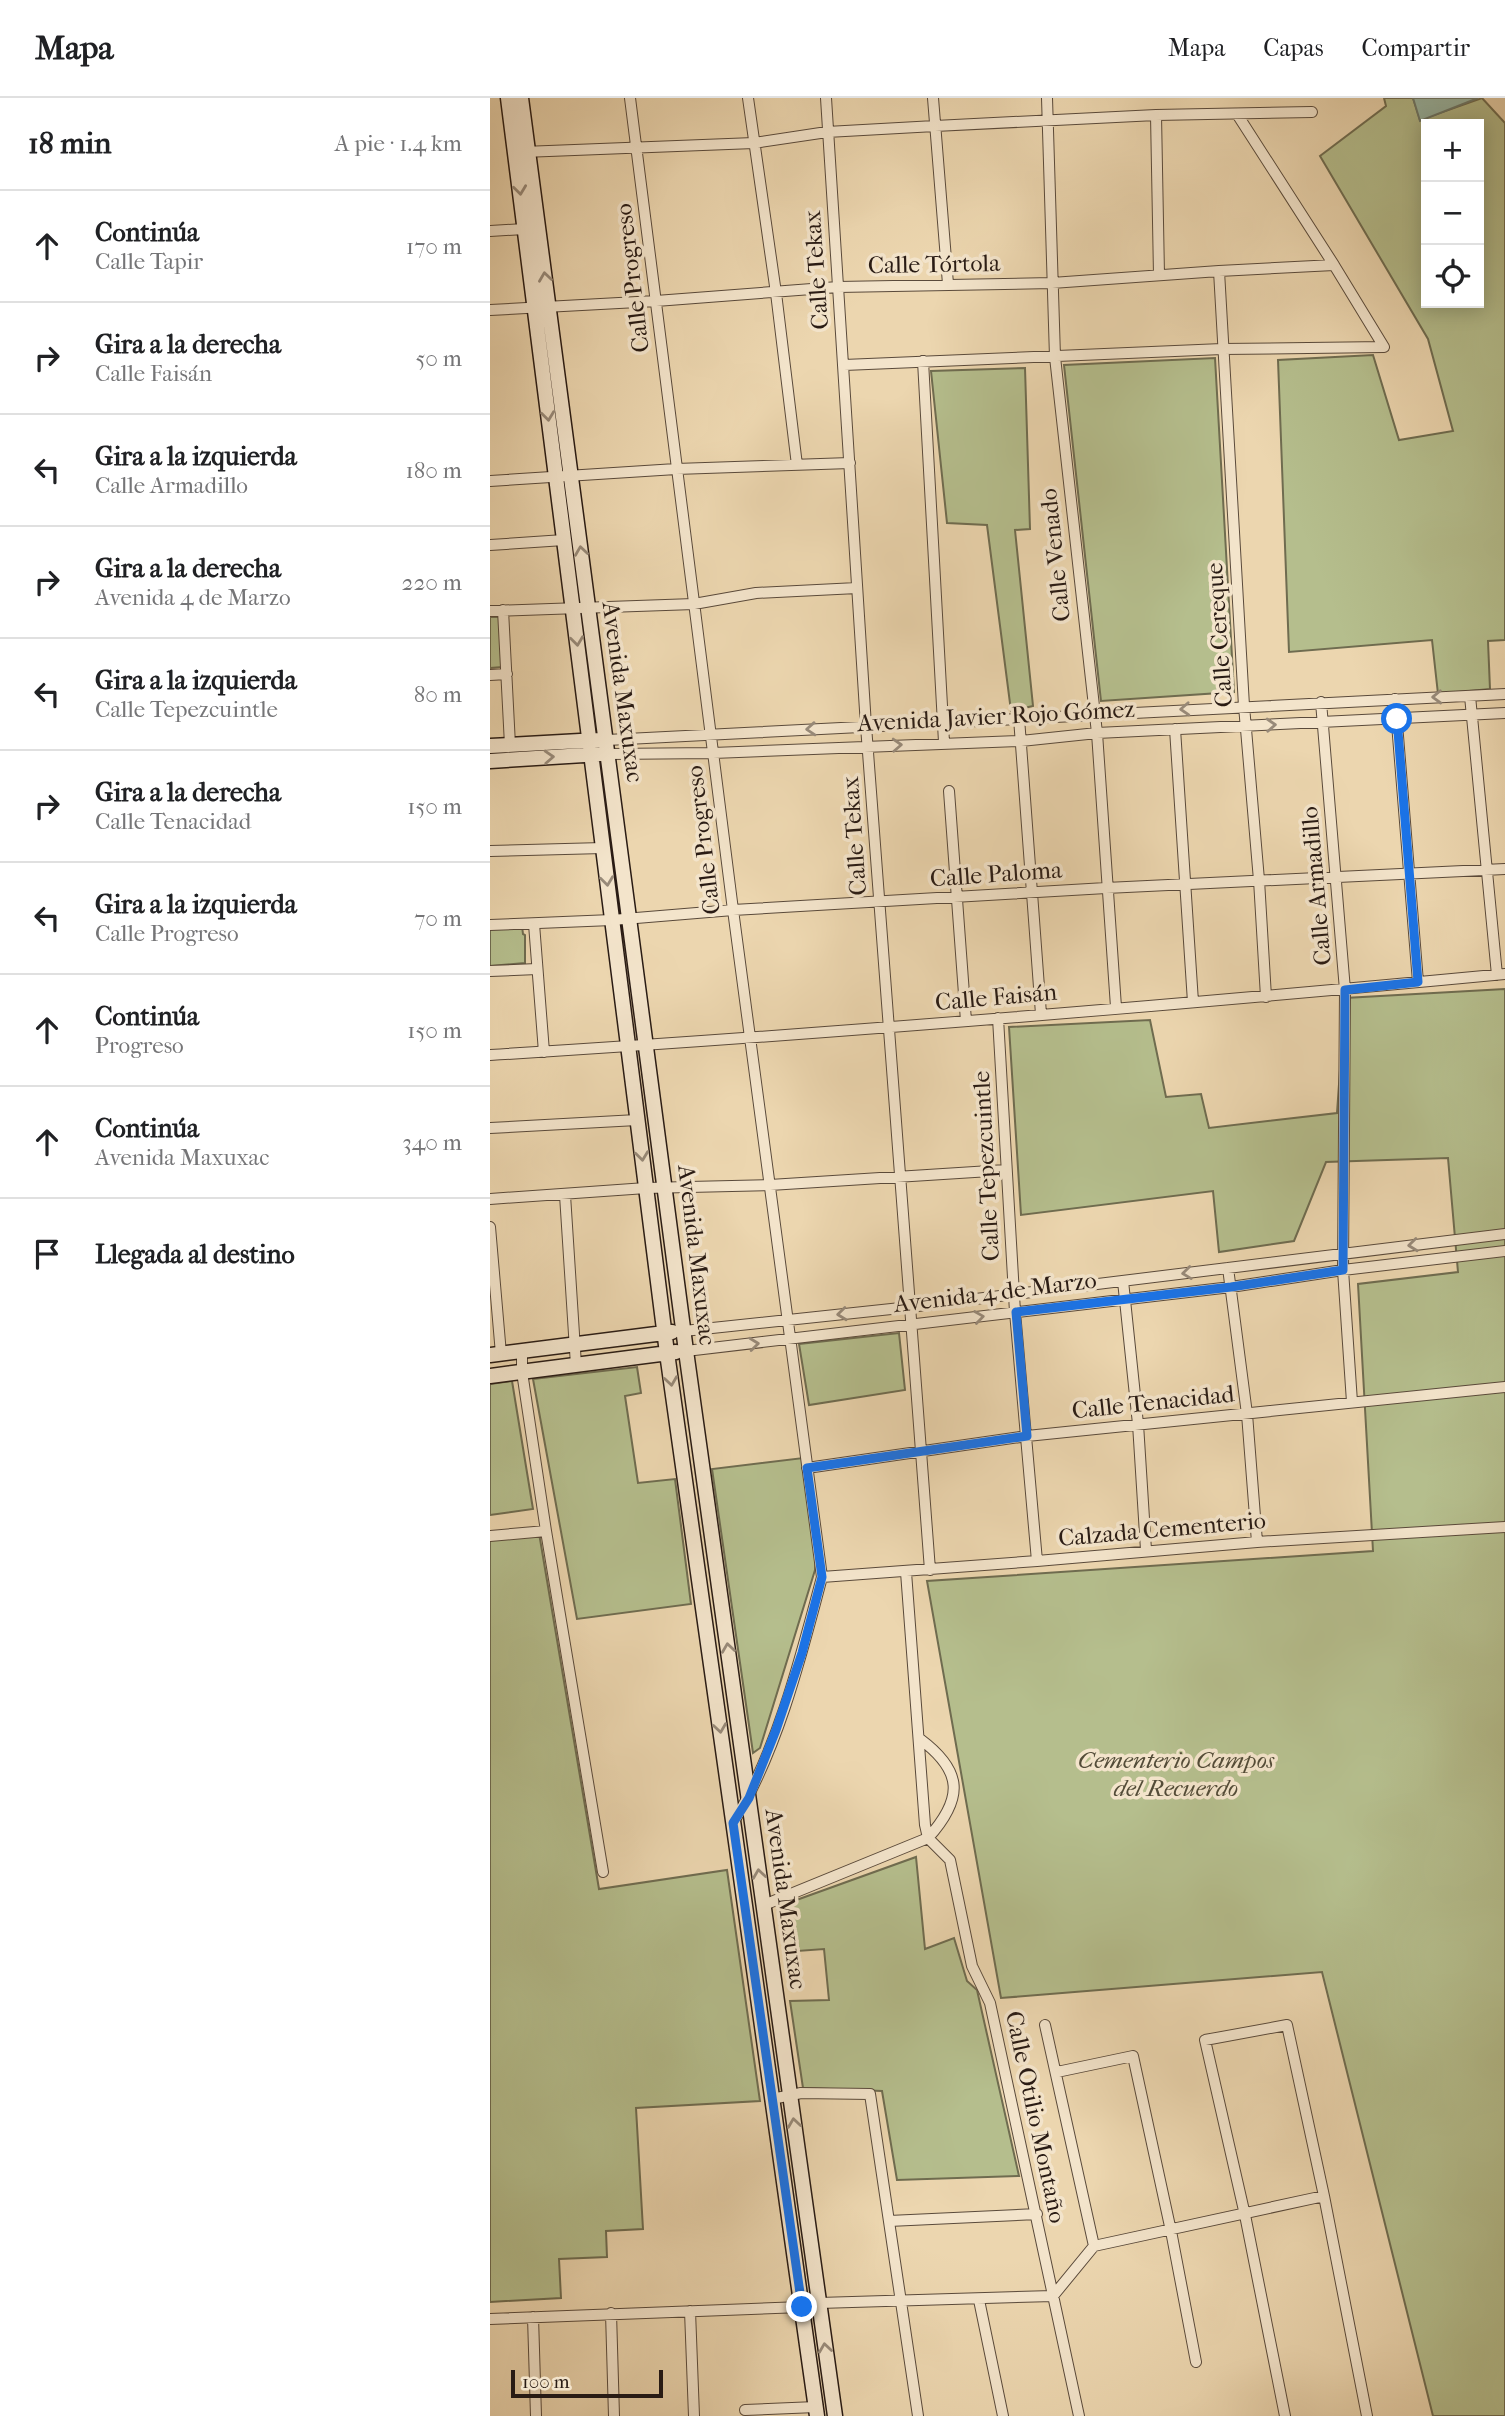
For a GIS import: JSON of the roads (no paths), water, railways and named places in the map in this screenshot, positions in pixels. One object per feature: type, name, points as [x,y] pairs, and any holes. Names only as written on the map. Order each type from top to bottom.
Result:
[{"type":"main road","name":"Avenida Maxuxac","points":[[508,98],[522,152],[542,307],[571,476],[684,1331],[835,2416]]},
{"type":"main road","name":"Avenida Maxuxac","points":[[521,98],[524,229],[542,307],[556,477],[572,608],[667,1353],[816,2412]]},
{"type":"main road","points":[[583,690],[600,687]]},
{"type":"main road","name":"Avenida Javier Rojo Gómez","points":[[490,746],[590,748]]},
{"type":"main road","name":"Avenida Javier Rojo Gómez","points":[[490,761],[608,747]]},
{"type":"main road","points":[[597,801],[614,798]]},
{"type":"main road","name":"Avenida 4 de Marzo","points":[[495,1355],[684,1331]]},
{"type":"main road","name":"Avenida 4 de Marzo","points":[[490,1376],[687,1351]]},
{"type":"street","name":"Calle Progreso","points":[[631,98],[676,469],[822,1577]]},
{"type":"street","points":[[748,98],[797,465]]},
{"type":"street","name":"Calle Tekax","points":[[826,98],[866,726],[930,1570]]},
{"type":"street","points":[[933,98],[947,284]]},
{"type":"street","name":"Calle Venado","points":[[1047,98],[1055,357],[1097,733],[1116,1007]]},
{"type":"street","points":[[522,152],[754,143],[827,132],[935,126],[1156,115],[1312,112]]},
{"type":"street","points":[[844,365],[1222,349],[1384,347],[1237,114]]},
{"type":"street","points":[[1156,115],[1159,275]]},
{"type":"street","points":[[490,230],[524,229]]},
{"type":"street","name":"Calle Tórtola","points":[[490,310],[656,302],[838,287],[1052,283],[1334,265]]},
{"type":"street","name":"Calle Cereque","points":[[1219,271],[1244,706],[1266,997]]},
{"type":"street","points":[[923,360],[944,742]]},
{"type":"street","points":[[490,481],[676,469],[850,463]]},
{"type":"street","points":[[490,545],[564,540]]},
{"type":"street","points":[[490,611],[694,604],[756,593],[857,588]]},
{"type":"street","points":[[503,611],[510,745]]},
{"type":"street","points":[[490,675],[507,674]]},
{"type":"street","name":"Avenida Javier Rojo Gómez","points":[[608,747],[712,736],[866,726],[1505,694]]},
{"type":"street","points":[[1471,696],[1501,974]]},
{"type":"street","points":[[1395,699],[1418,982]]},
{"type":"street","name":"Calle Armadillo","points":[[1321,702],[1345,990],[1343,1270],[1352,1402]]},
{"type":"street","name":"Avenida Javier Rojo Gómez","points":[[608,747],[713,753],[1021,741],[1097,733],[1505,713]]},
{"type":"street","points":[[1018,718],[1041,1014]]},
{"type":"street","points":[[1175,729],[1193,1002]]},
{"type":"street","points":[[948,791],[966,1021]]},
{"type":"street","points":[[490,851],[603,848]]},
{"type":"street","name":"Calle Paloma","points":[[490,925],[612,920],[733,910],[1337,875],[1505,869]]},
{"type":"street","points":[[534,924],[544,1052]]},
{"type":"street","points":[[490,971],[537,969]]},
{"type":"street","name":"Calle Faisán","points":[[490,1055],[647,1046],[1266,997],[1501,974]]},
{"type":"street","name":"Calle Tepezcuintle","points":[[998,1018],[1014,1294],[1037,1561]]},
{"type":"street","points":[[490,1128],[638,1120]]},
{"type":"street","points":[[490,1199],[646,1188],[770,1185],[1006,1170]]},
{"type":"street","points":[[565,1195],[576,1365]]},
{"type":"street","points":[[490,1227],[495,1355]]},
{"type":"street","name":"Avenida 4 de Marzo","points":[[684,1331],[910,1307],[1505,1234]]},
{"type":"street","points":[[1443,1241],[1446,1258]]},
{"type":"street","name":"Avenida 4 de Marzo","points":[[687,1351],[1231,1287],[1343,1270],[1505,1251]]},
{"type":"street","points":[[1228,1268],[1247,1414],[1257,1542]]},
{"type":"street","points":[[1123,1281],[1138,1424],[1146,1550]]},
{"type":"street","points":[[522,1351],[522,1372],[546,1531],[603,1872]]},
{"type":"street","name":"Calle Tenacidad","points":[[807,1468],[1027,1436],[1505,1387]]},
{"type":"street","name":"Calzada Cementerio","points":[[822,1577],[1146,1550],[1505,1527]]},
{"type":"street","points":[[490,1536],[546,1531]]},
{"type":"street","points":[[906,1572],[928,1838]]},
{"type":"street","points":[[733,1823],[749,1798],[776,1730],[802,1653],[822,1577]]},
{"type":"street","points":[[764,1905],[928,1838],[942,1823],[952,1802],[953,1783],[948,1765],[920,1739]]},
{"type":"street","name":"Calle Otilio Montaño","points":[[928,1838],[950,1860],[972,1966],[990,2003],[1079,2416]]},
{"type":"street","points":[[1045,2025],[1094,2246]]},
{"type":"street","points":[[1285,2416],[1245,2215],[1205,2040],[1287,2025],[1367,2416]]},
{"type":"street","points":[[1057,2072],[1133,2056],[1171,2231],[1195,2362]]},
{"type":"street","points":[[772,2099],[801,2093],[870,2094],[918,2416]]},
{"type":"street","points":[[819,2303],[1053,2296],[1094,2246],[1324,2196]]},
{"type":"street","points":[[890,2221],[1037,2214]]},
{"type":"street","points":[[979,2300],[1003,2416]]},
{"type":"street","points":[[490,2319],[611,2312],[802,2307]]},
{"type":"street","points":[[691,2311],[694,2416]]},
{"type":"street","points":[[611,2312],[614,2416]]},
{"type":"street","points":[[533,2317],[536,2416]]},
{"type":"street","points":[[744,2410],[816,2412]]},
{"type":"park label","name":"Cementerio Campos del Recuerdo","points":[[1176,1774]]}]
